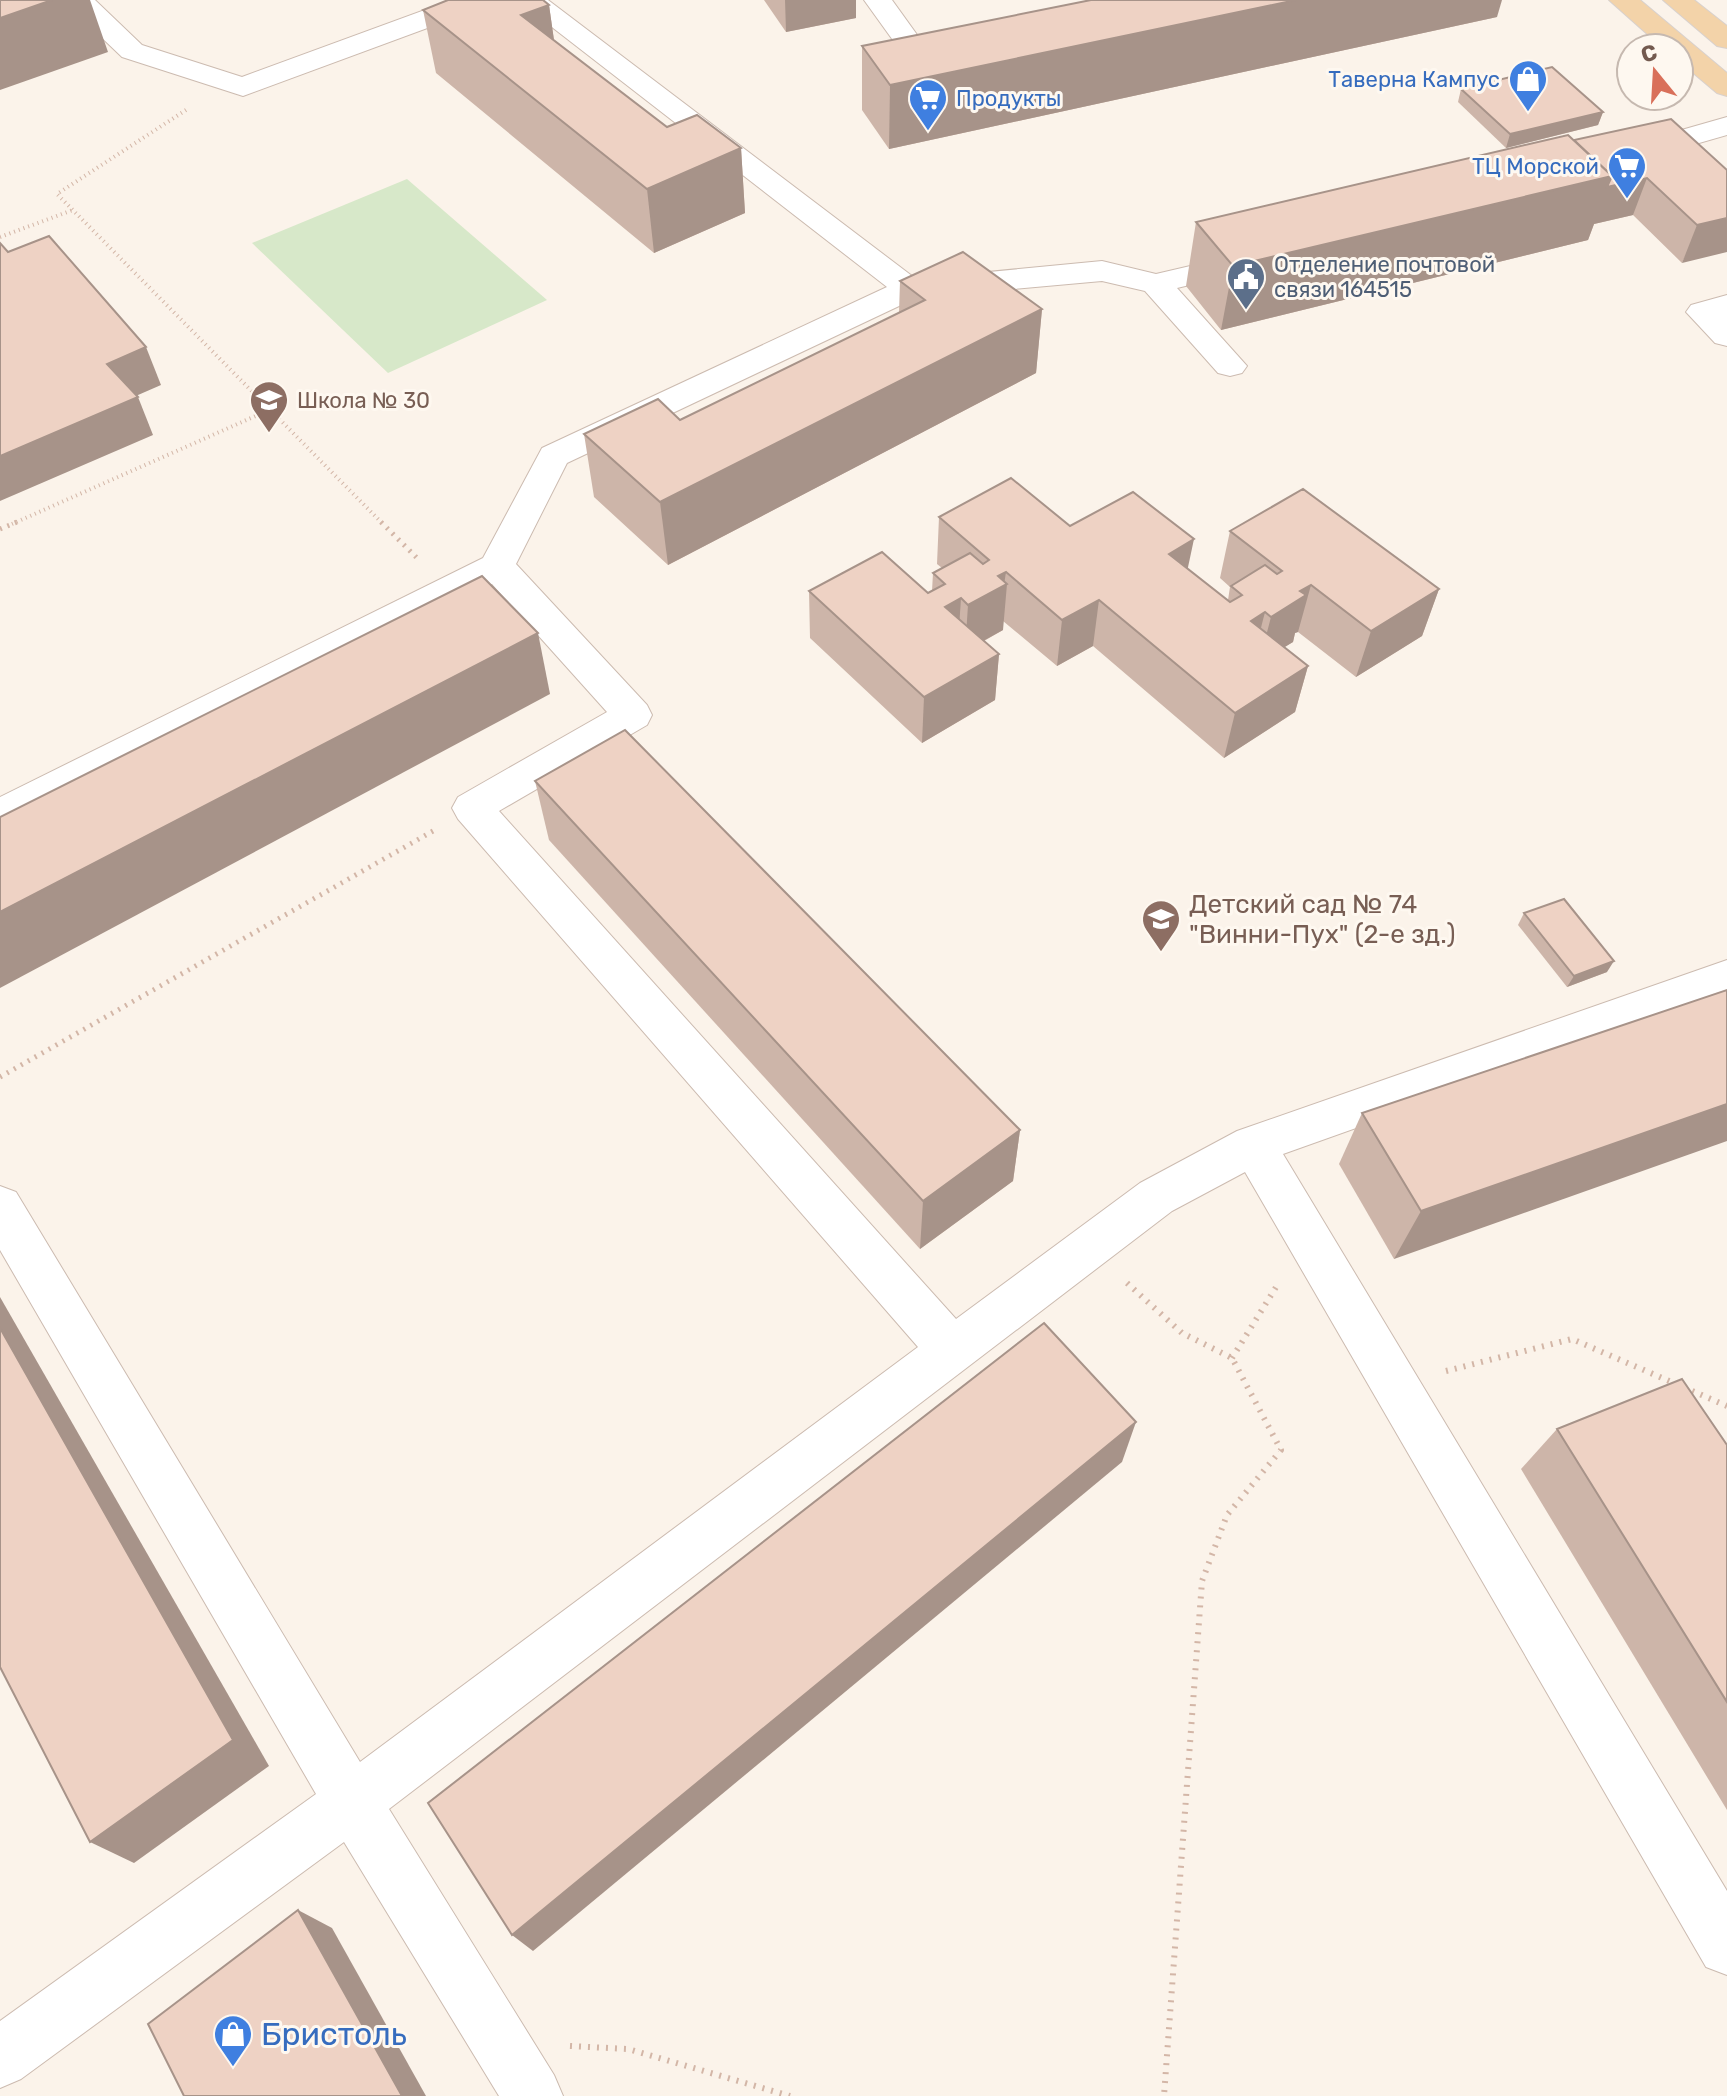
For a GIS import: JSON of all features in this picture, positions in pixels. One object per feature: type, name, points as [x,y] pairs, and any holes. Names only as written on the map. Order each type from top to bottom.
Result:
[{"type":"main road","points":[[1623,0],[1727,87]]},
{"type":"main road","points":[[1677,0],[1727,40]]},
{"type":"lane","points":[[0,29],[81,2],[132,51],[243,87],[441,5],[477,0]]},
{"type":"lane","points":[[531,0],[909,289]]},
{"type":"lane","points":[[878,0],[938,83],[969,76]]},
{"type":"lane","points":[[1605,160],[1727,126]]},
{"type":"lane","points":[[0,815],[497,566],[554,456],[909,289],[1102,271],[1156,284],[1279,254]]},
{"type":"lane","points":[[1156,284],[1230,366]]},
{"type":"lane","points":[[1727,305],[1702,312],[1727,336]]},
{"type":"lane","points":[[497,566],[633,715],[472,808],[952,1350]]},
{"type":"lane","points":[[0,2058],[352,1802],[1156,1197],[1253,1145],[1727,978]]},
{"type":"lane","points":[[1253,1145],[1727,1946]]},
{"type":"lane","points":[[0,1207],[352,1802],[533,2096]]},
{"type":"path","points":[[226,81],[57,194],[449,589]]},
{"type":"path","points":[[0,237],[73,210]]},
{"type":"path","points":[[0,529],[269,410]]},
{"type":"path","points":[[0,1077],[472,808]]},
{"type":"path","points":[[1232,1358],[1308,1236]]},
{"type":"path","points":[[1088,1248],[1182,1333],[1232,1358],[1281,1450],[1227,1515],[1202,1581],[1164,2096]]},
{"type":"path","points":[[1395,1384],[1572,1339],[1727,1406]]},
{"type":"path","points":[[501,2044],[628,2049],[790,2096]]},
{"type":"green space","points":[[407,179],[547,300],[388,373],[252,243]]},
{"type":"building","points":[[0,0],[52,0],[0,18]]},
{"type":"building","points":[[448,0],[543,0],[549,5],[521,15],[667,127],[697,115],[741,148],[647,189],[423,10]]},
{"type":"building","points":[[1091,0],[1296,0],[890,85],[862,46]]},
{"type":"building","name":"Таверна Кампус","points":[[1552,67],[1603,112],[1510,134],[1461,89]]},
{"type":"building","points":[[1671,119],[1727,170],[1727,218],[1697,225],[1647,178],[1607,187],[1612,176],[1574,140]]},
{"type":"building","points":[[1568,135],[1612,176],[1233,266],[1196,222]]},
{"type":"building","points":[[49,236],[146,347],[107,364],[138,397],[0,456],[0,243],[8,252]]},
{"type":"building","points":[[963,252],[1042,309],[660,502],[584,434],[658,399],[680,420],[925,300],[900,281]]},
{"type":"building","points":[[1011,478],[1070,526],[1133,492],[1194,539],[1169,554],[1230,602],[1242,595],[1231,586],[1265,565],[1277,574],[1282,571],[1230,531],[1303,489],[1439,589],[1371,631],[1311,585],[1300,591],[1306,595],[1271,617],[1265,612],[1251,621],[1308,666],[1235,713],[1099,600],[1062,620],[1006,572],[998,576],[1007,584],[968,605],[961,598],[945,607],[999,654],[924,697],[809,591],[882,552],[928,593],[945,584],[933,573],[970,553],[983,564],[989,560],[939,517]]},
{"type":"building","points":[[482,576],[538,633],[0,912],[0,817]]},
{"type":"building","points":[[625,730],[1020,1130],[923,1201],[535,781]]},
{"type":"building","points":[[1564,899],[1614,961],[1574,976],[1524,913]]},
{"type":"building","points":[[1727,990],[1727,1104],[1421,1211],[1362,1113]]},
{"type":"building","points":[[1044,1323],[1136,1422],[512,1935],[428,1803]]},
{"type":"building","points":[[0,1328],[233,1740],[90,1842],[0,1667]]},
{"type":"building","points":[[1682,1379],[1727,1445],[1727,1702],[1557,1429]]},
{"type":"building","points":[[298,1910],[402,2096],[184,2096],[148,2024]]},
{"type":"place","name":"Таверна Кампус","points":[[1528,113]]},
{"type":"place","name":"Продукты","points":[[928,132]]},
{"type":"place","name":"ТЦ Морской","points":[[1627,200]]},
{"type":"place","name":"Отделение почтовой связи 164515","points":[[1246,311]]},
{"type":"place","name":"Школа № 30","points":[[269,434]]},
{"type":"place","name":"Детский сад № 74 \"Винни-Пух\" (2-е зд.)","points":[[1161,953]]},
{"type":"place","name":"Бристоль","points":[[233,2068]]}]
